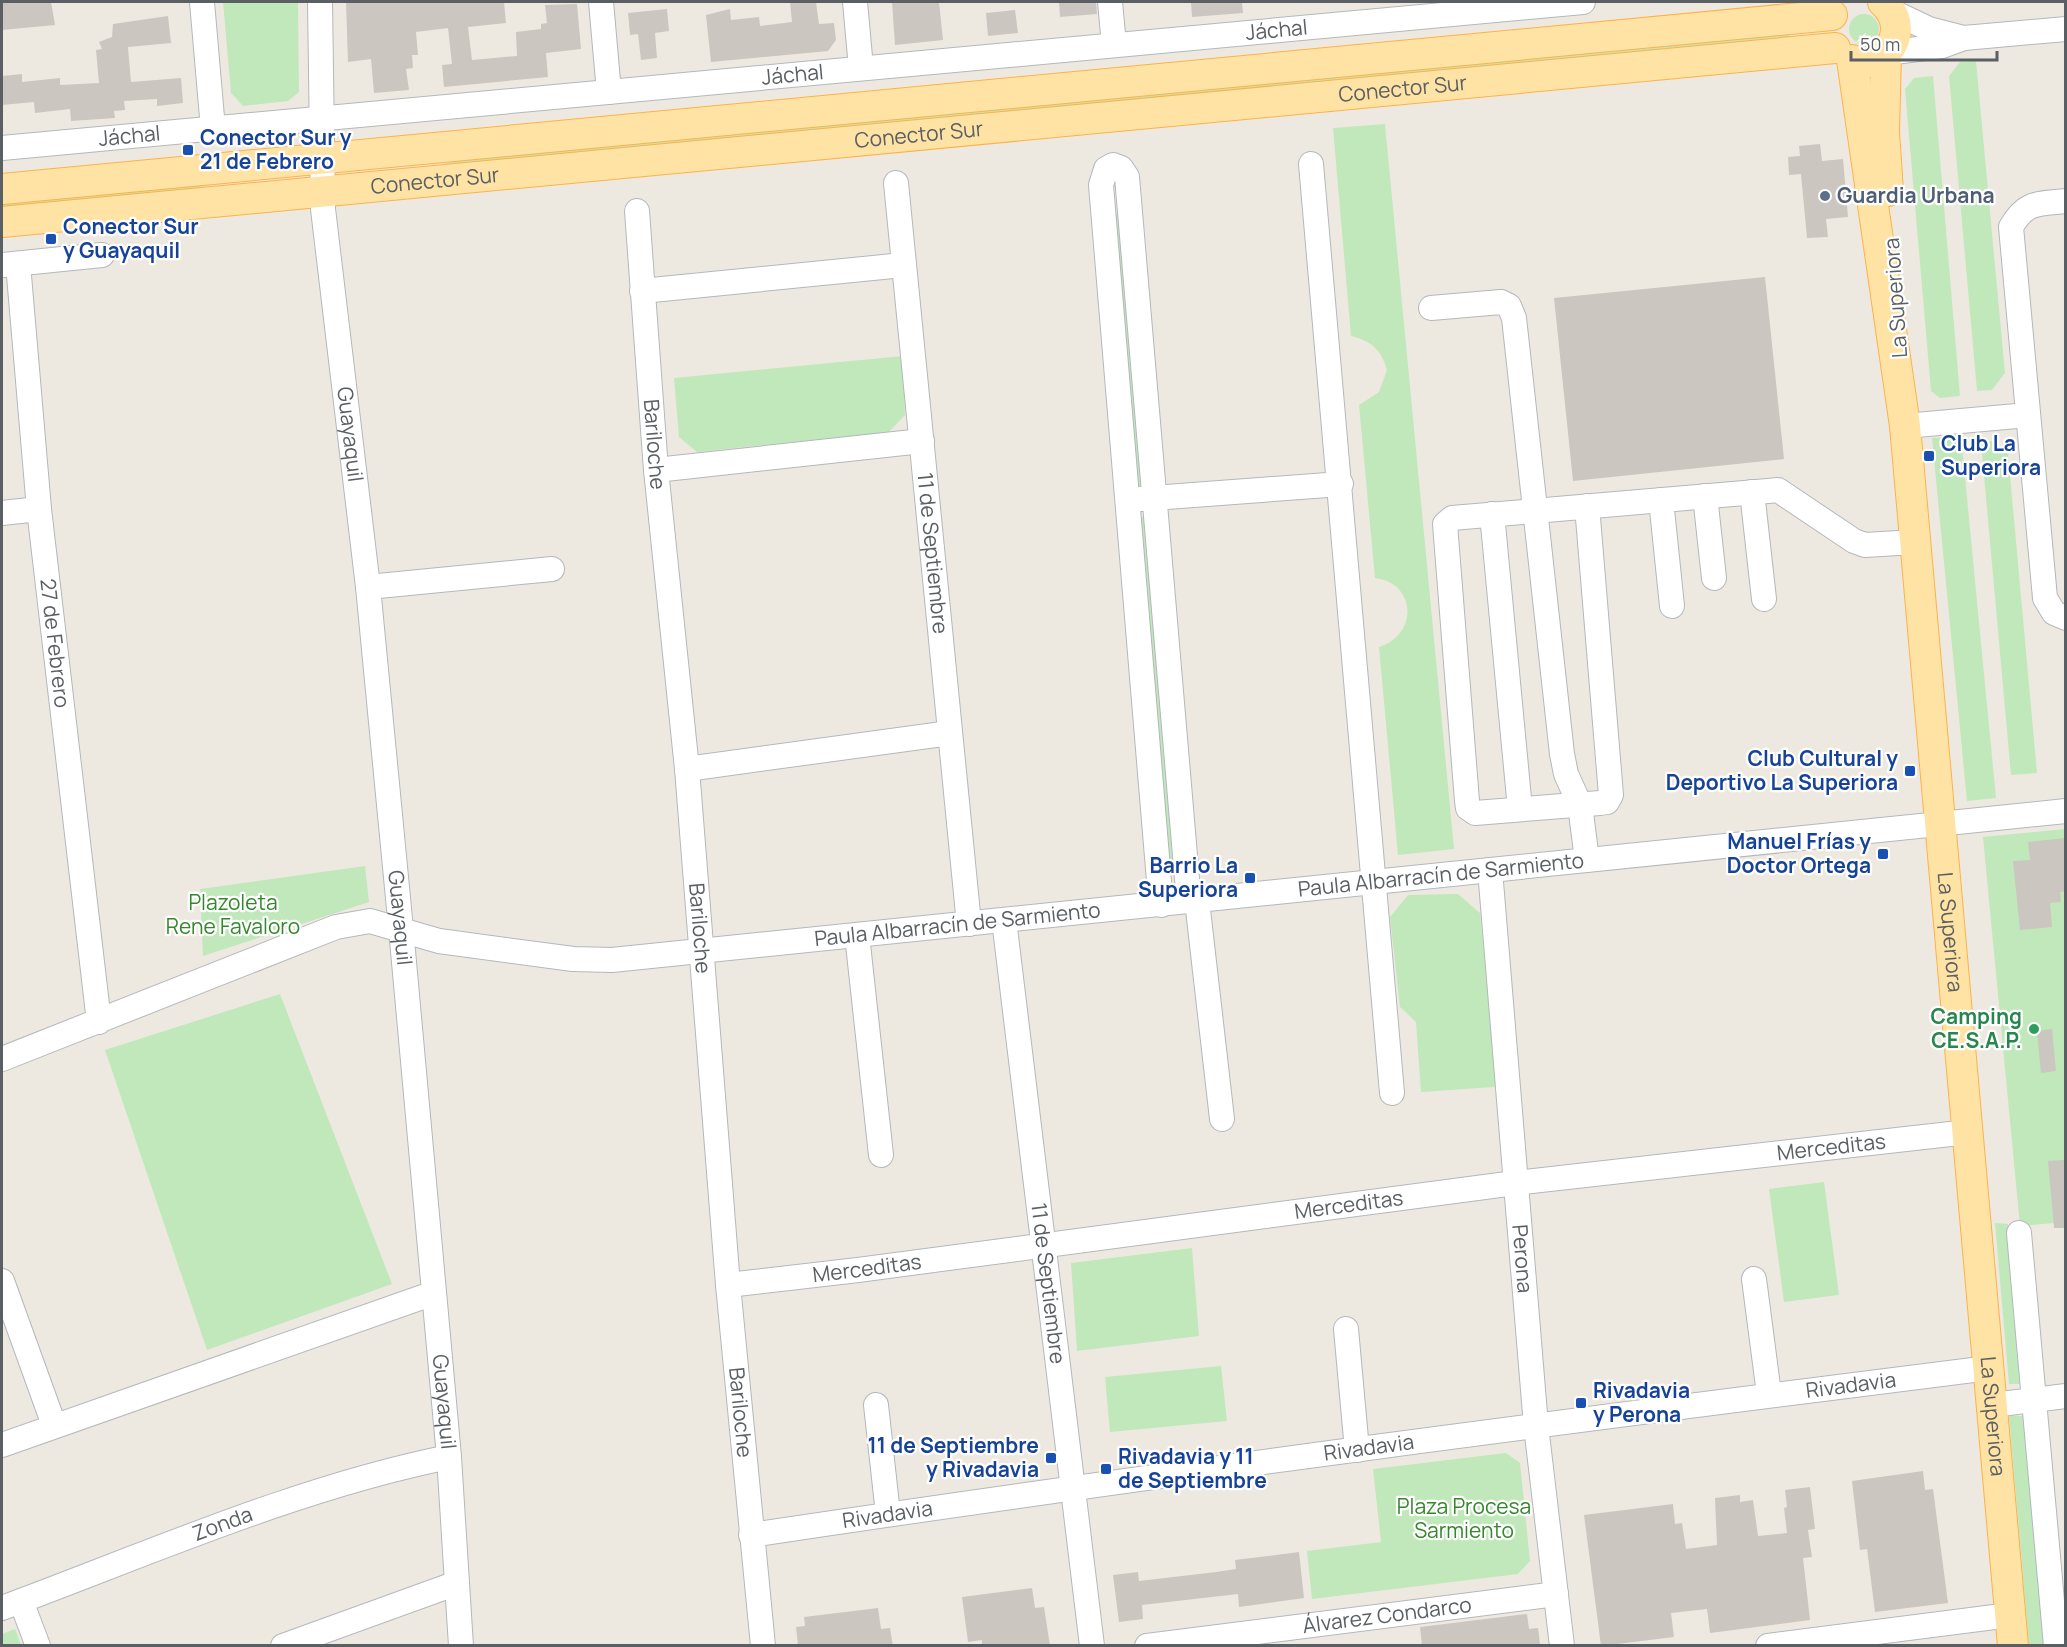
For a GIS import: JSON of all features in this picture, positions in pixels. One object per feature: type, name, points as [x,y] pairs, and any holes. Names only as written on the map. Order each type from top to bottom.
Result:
[{"type":"main road","name":"La Superiora","points":[[1838,6],[1830,36],[1844,54],[1903,412]]},
{"type":"main road","name":"Conector Sur","points":[[2,189],[323,159],[1838,6]]},
{"type":"main road","points":[[1886,53],[1896,36],[1897,26],[1887,6]]},
{"type":"main road","name":"La Superiora","points":[[1886,53],[1884,132],[1903,412],[2013,1646]]},
{"type":"main road","name":"Conector Sur","points":[[2,222],[1844,54],[1868,62],[1886,53]]},
{"type":"street","points":[[202,2],[213,129]]},
{"type":"street","name":"Guayaquil","points":[[320,2],[323,192],[327,247],[368,587],[401,929],[449,1458],[461,1646]]},
{"type":"street","points":[[602,2],[609,92]]},
{"type":"street","points":[[855,2],[861,69]]},
{"type":"street","points":[[1110,2],[1114,45]]},
{"type":"street","name":"Jáchal","points":[[2,148],[1114,45],[1364,12],[1583,2]]},
{"type":"street","points":[[1887,6],[1929,29],[1964,38]]},
{"type":"street","points":[[1886,53],[1941,46],[1964,38],[2066,29]]},
{"type":"street","points":[[1311,164],[1341,484],[1372,883],[1392,1093]]},
{"type":"street","points":[[1161,905],[1101,185],[1106,169],[1113,165],[1121,168],[1127,177],[1193,901],[1222,1119]]},
{"type":"street","name":"11 de Septiembre","points":[[896,183],[969,924]]},
{"type":"street","points":[[2066,201],[2032,204],[2018,214],[2010,227],[2045,598],[2054,613],[2066,618]]},
{"type":"street","name":"Bariloche","points":[[637,211],[656,470],[687,769],[729,1285],[763,1646]]},
{"type":"street","points":[[10,265],[102,255]]},
{"type":"street","name":"27 de Febrero","points":[[10,265],[99,1022]]},
{"type":"street","points":[[642,291],[903,265]]},
{"type":"street","points":[[1431,308],[1500,302],[1509,306],[1514,318],[1562,754],[1566,774],[1580,805],[1587,860]]},
{"type":"street","points":[[1903,412],[2028,415]]},
{"type":"street","points":[[656,470],[922,441]]},
{"type":"street","points":[[1127,500],[1341,484]]},
{"type":"street","points":[[1587,506],[1611,795],[1607,801],[1580,805],[1475,813],[1468,808],[1467,801],[1445,524],[1452,518],[1535,510],[1778,490],[1854,541],[1865,545],[1915,542]]},
{"type":"street","points":[[1752,492],[1764,599]]},
{"type":"street","points":[[1705,496],[1714,578]]},
{"type":"street","points":[[1661,500],[1672,606]]},
{"type":"street","points":[[2,513],[39,509]]},
{"type":"street","points":[[1492,514],[1520,809]]},
{"type":"street","points":[[368,587],[552,569]]},
{"type":"street","points":[[687,769],[950,732]]},
{"type":"street","name":"Paula Albarracín de Sarmiento","points":[[2,1059],[336,927],[370,921],[439,941],[573,958],[612,960],[2066,811]]},
{"type":"street","name":"Perona","points":[[1490,870],[1536,1425],[1562,1646]]},
{"type":"street","name":"11 de Septiembre","points":[[1004,920],[1092,1646]]},
{"type":"street","points":[[857,935],[880,1155]]},
{"type":"street","name":"Merceditas","points":[[729,1285],[1515,1183],[1968,1132]]},
{"type":"street","points":[[2019,1233],[2056,1646]]},
{"type":"street","points":[[1754,1279],[1769,1394]]},
{"type":"street","points":[[2,1281],[54,1425]]},
{"type":"street","points":[[2,1445],[434,1293]]},
{"type":"street","points":[[1346,1329],[1356,1450]]},
{"type":"street","name":"Rivadavia","points":[[751,1535],[1071,1487],[1769,1394],[1989,1368]]},
{"type":"street","points":[[1993,1405],[2066,1396]]},
{"type":"street","points":[[876,1405],[888,1514]]},
{"type":"street","name":"Zonda","points":[[11,1605],[230,1523],[387,1470],[449,1458]]},
{"type":"street","points":[[283,1646],[457,1583]]},
{"type":"street","name":"Álvarez Condarco","points":[[1147,1646],[1556,1594]]},
{"type":"street","points":[[11,1605],[39,1646]]},
{"type":"street","points":[[1768,1646],[2010,1615]]},
{"type":"green space","points":[[223,2],[298,2],[299,92],[288,101],[243,106],[231,93]]},
{"type":"green space","points":[[1864,14],[1875,18],[1879,29],[1875,40],[1864,44],[1853,40],[1849,29],[1853,18]]},
{"type":"green space","points":[[1790,32],[1790,39],[427,168],[465,159]]},
{"type":"green space","points":[[1976,61],[2005,373],[1992,390],[1977,391],[1949,76],[1960,62]]},
{"type":"green space","points":[[1933,76],[1960,396],[1940,398],[1931,391],[1905,89],[1914,78]]},
{"type":"green space","points":[[1385,124],[1454,849],[1398,855],[1379,647],[1392,641],[1401,631],[1406,621],[1407,610],[1405,599],[1399,589],[1389,582],[1375,578],[1359,405],[1379,392],[1387,370],[1382,357],[1370,343],[1351,336],[1333,128]]},
{"type":"green space","points":[[220,183],[177,192],[2,208],[2,202]]},
{"type":"green space","points":[[1110,212],[1121,214],[1147,490],[1133,491]]},
{"type":"green space","points":[[903,356],[905,415],[889,432],[697,452],[679,437],[674,378]]},
{"type":"green space","points":[[1961,436],[1996,798],[1967,801],[1932,438]]},
{"type":"green space","points":[[1994,441],[2008,453],[2037,773],[2011,775],[1981,442]]},
{"type":"green space","points":[[1147,516],[1177,862],[1166,863],[1137,518]]},
{"type":"green space","name":"Camping CE.S.A.P.","points":[[2065,829],[2065,1222],[2020,1226],[1983,837]]},
{"type":"green space","name":"Plazoleta Rene Favaloro","points":[[365,866],[369,902],[203,956],[200,889]]},
{"type":"green space","points":[[1458,894],[1480,913],[1497,1084],[1494,1087],[1421,1092],[1416,1022],[1400,1007],[1390,917],[1408,895]]},
{"type":"green space","points":[[280,994],[392,1284],[207,1350],[105,1050]]},
{"type":"green space","points":[[1824,1182],[1839,1295],[1784,1302],[1769,1189]]},
{"type":"green space","points":[[1995,1223],[2008,1224],[2023,1384],[2009,1384]]},
{"type":"green space","points":[[1192,1248],[1199,1336],[1077,1351],[1071,1263]]},
{"type":"green space","points":[[1221,1366],[1227,1421],[1110,1432],[1105,1377]]},
{"type":"green space","points":[[2009,1416],[2027,1416],[2046,1645],[2029,1645]]},
{"type":"green space","name":"Plaza Procesa Sarmiento","points":[[1506,1453],[1520,1463],[1530,1561],[1518,1574],[1312,1599],[1307,1551],[1381,1542],[1373,1469]]},
{"type":"green space","points":[[15,1629],[21,1645],[2,1645],[2,1634]]},
{"type":"building","points":[[2,2],[51,2],[55,25],[2,30]]},
{"type":"building","points":[[346,2],[504,2],[506,23],[468,27],[472,60],[517,56],[516,32],[541,29],[541,24],[547,23],[545,5],[577,4],[581,49],[546,53],[548,77],[444,87],[442,65],[452,64],[448,28],[416,32],[418,55],[412,55],[413,68],[406,69],[409,90],[374,93],[371,59],[348,62]]},
{"type":"building","points":[[790,2],[816,2],[819,24],[834,23],[836,40],[828,51],[711,62],[706,15],[730,9],[731,20],[759,17],[760,26],[792,22]]},
{"type":"building","points":[[892,2],[939,2],[943,40],[895,45]]},
{"type":"building","points":[[1059,2],[1096,2],[1097,14],[1060,17]]},
{"type":"building","points":[[1191,2],[1242,2],[1243,13],[1192,17]]},
{"type":"building","points":[[667,9],[669,31],[655,33],[657,58],[641,60],[638,34],[630,35],[628,13]]},
{"type":"building","points":[[1015,10],[1018,33],[988,36],[986,13]]},
{"type":"building","points":[[168,16],[171,43],[128,47],[131,82],[181,78],[183,103],[157,106],[157,99],[124,101],[125,110],[114,111],[115,118],[71,121],[70,109],[35,113],[34,102],[2,105],[2,76],[22,74],[22,82],[60,78],[60,85],[99,83],[96,50],[102,49],[99,42],[112,37],[113,24]]},
{"type":"building","name":"Guardia Urbana","points":[[1820,144],[1822,161],[1843,159],[1848,217],[1826,219],[1828,237],[1807,238],[1801,174],[1789,175],[1788,157],[1800,156],[1799,146]]},
{"type":"building","points":[[1765,277],[1784,459],[1573,481],[1554,298]]},
{"type":"building","points":[[2066,838],[2066,891],[2060,892],[2061,902],[2050,903],[2052,927],[2020,930],[2013,861],[2030,860],[2028,842]]},
{"type":"building","points":[[2052,1029],[2056,1071],[2041,1073],[2037,1031]]},
{"type":"building","points":[[2065,1160],[2066,1228],[2054,1228],[2048,1161]]},
{"type":"building","points":[[1923,1471],[1925,1490],[1933,1489],[1948,1603],[1875,1612],[1867,1549],[1860,1550],[1852,1481]]},
{"type":"building","points":[[1810,1487],[1815,1529],[1808,1530],[1812,1557],[1803,1558],[1810,1620],[1710,1633],[1707,1609],[1671,1613],[1674,1637],[1601,1646],[1584,1515],[1673,1504],[1675,1524],[1682,1523],[1686,1549],[1717,1545],[1715,1498],[1740,1495],[1740,1502],[1753,1500],[1758,1536],[1787,1533],[1784,1508],[1787,1507],[1785,1490]]},
{"type":"building","points":[[1299,1552],[1304,1598],[1239,1607],[1238,1594],[1142,1605],[1143,1619],[1119,1622],[1113,1575],[1138,1572],[1139,1581],[1216,1572],[1236,1569],[1235,1560]]},
{"type":"building","points":[[1032,1588],[1035,1608],[1044,1607],[1050,1646],[982,1646],[982,1640],[968,1642],[962,1597]]},
{"type":"building","points":[[878,1608],[881,1629],[890,1628],[893,1646],[798,1646],[796,1627],[805,1626],[804,1617]]},
{"type":"building","points":[[1527,1614],[1529,1629],[1538,1628],[1540,1644],[1422,1646],[1420,1627]]},
{"type":"place","name":"Conector Sur y 21 de Febrero","points":[[188,150]]},
{"type":"place","name":"Guardia Urbana","points":[[1825,196]]},
{"type":"place","name":"Conector Sur y Guayaquil","points":[[51,239]]},
{"type":"place","name":"Club La Superiora","points":[[1929,456]]},
{"type":"place","name":"Club Cultural y Deportivo La Superiora","points":[[1910,771]]},
{"type":"place","name":"Manuel Frías y Doctor Ortega","points":[[1883,854]]},
{"type":"place","name":"Barrio La Superiora","points":[[1250,878]]},
{"type":"place","name":"Camping CE.S.A.P.","points":[[2034,1029]]},
{"type":"place","name":"Rivadavia y Perona","points":[[1581,1403]]},
{"type":"place","name":"11 de Septiembre y Rivadavia","points":[[1051,1458]]},
{"type":"place","name":"Rivadavia y 11 de Septiembre","points":[[1106,1469]]}]
